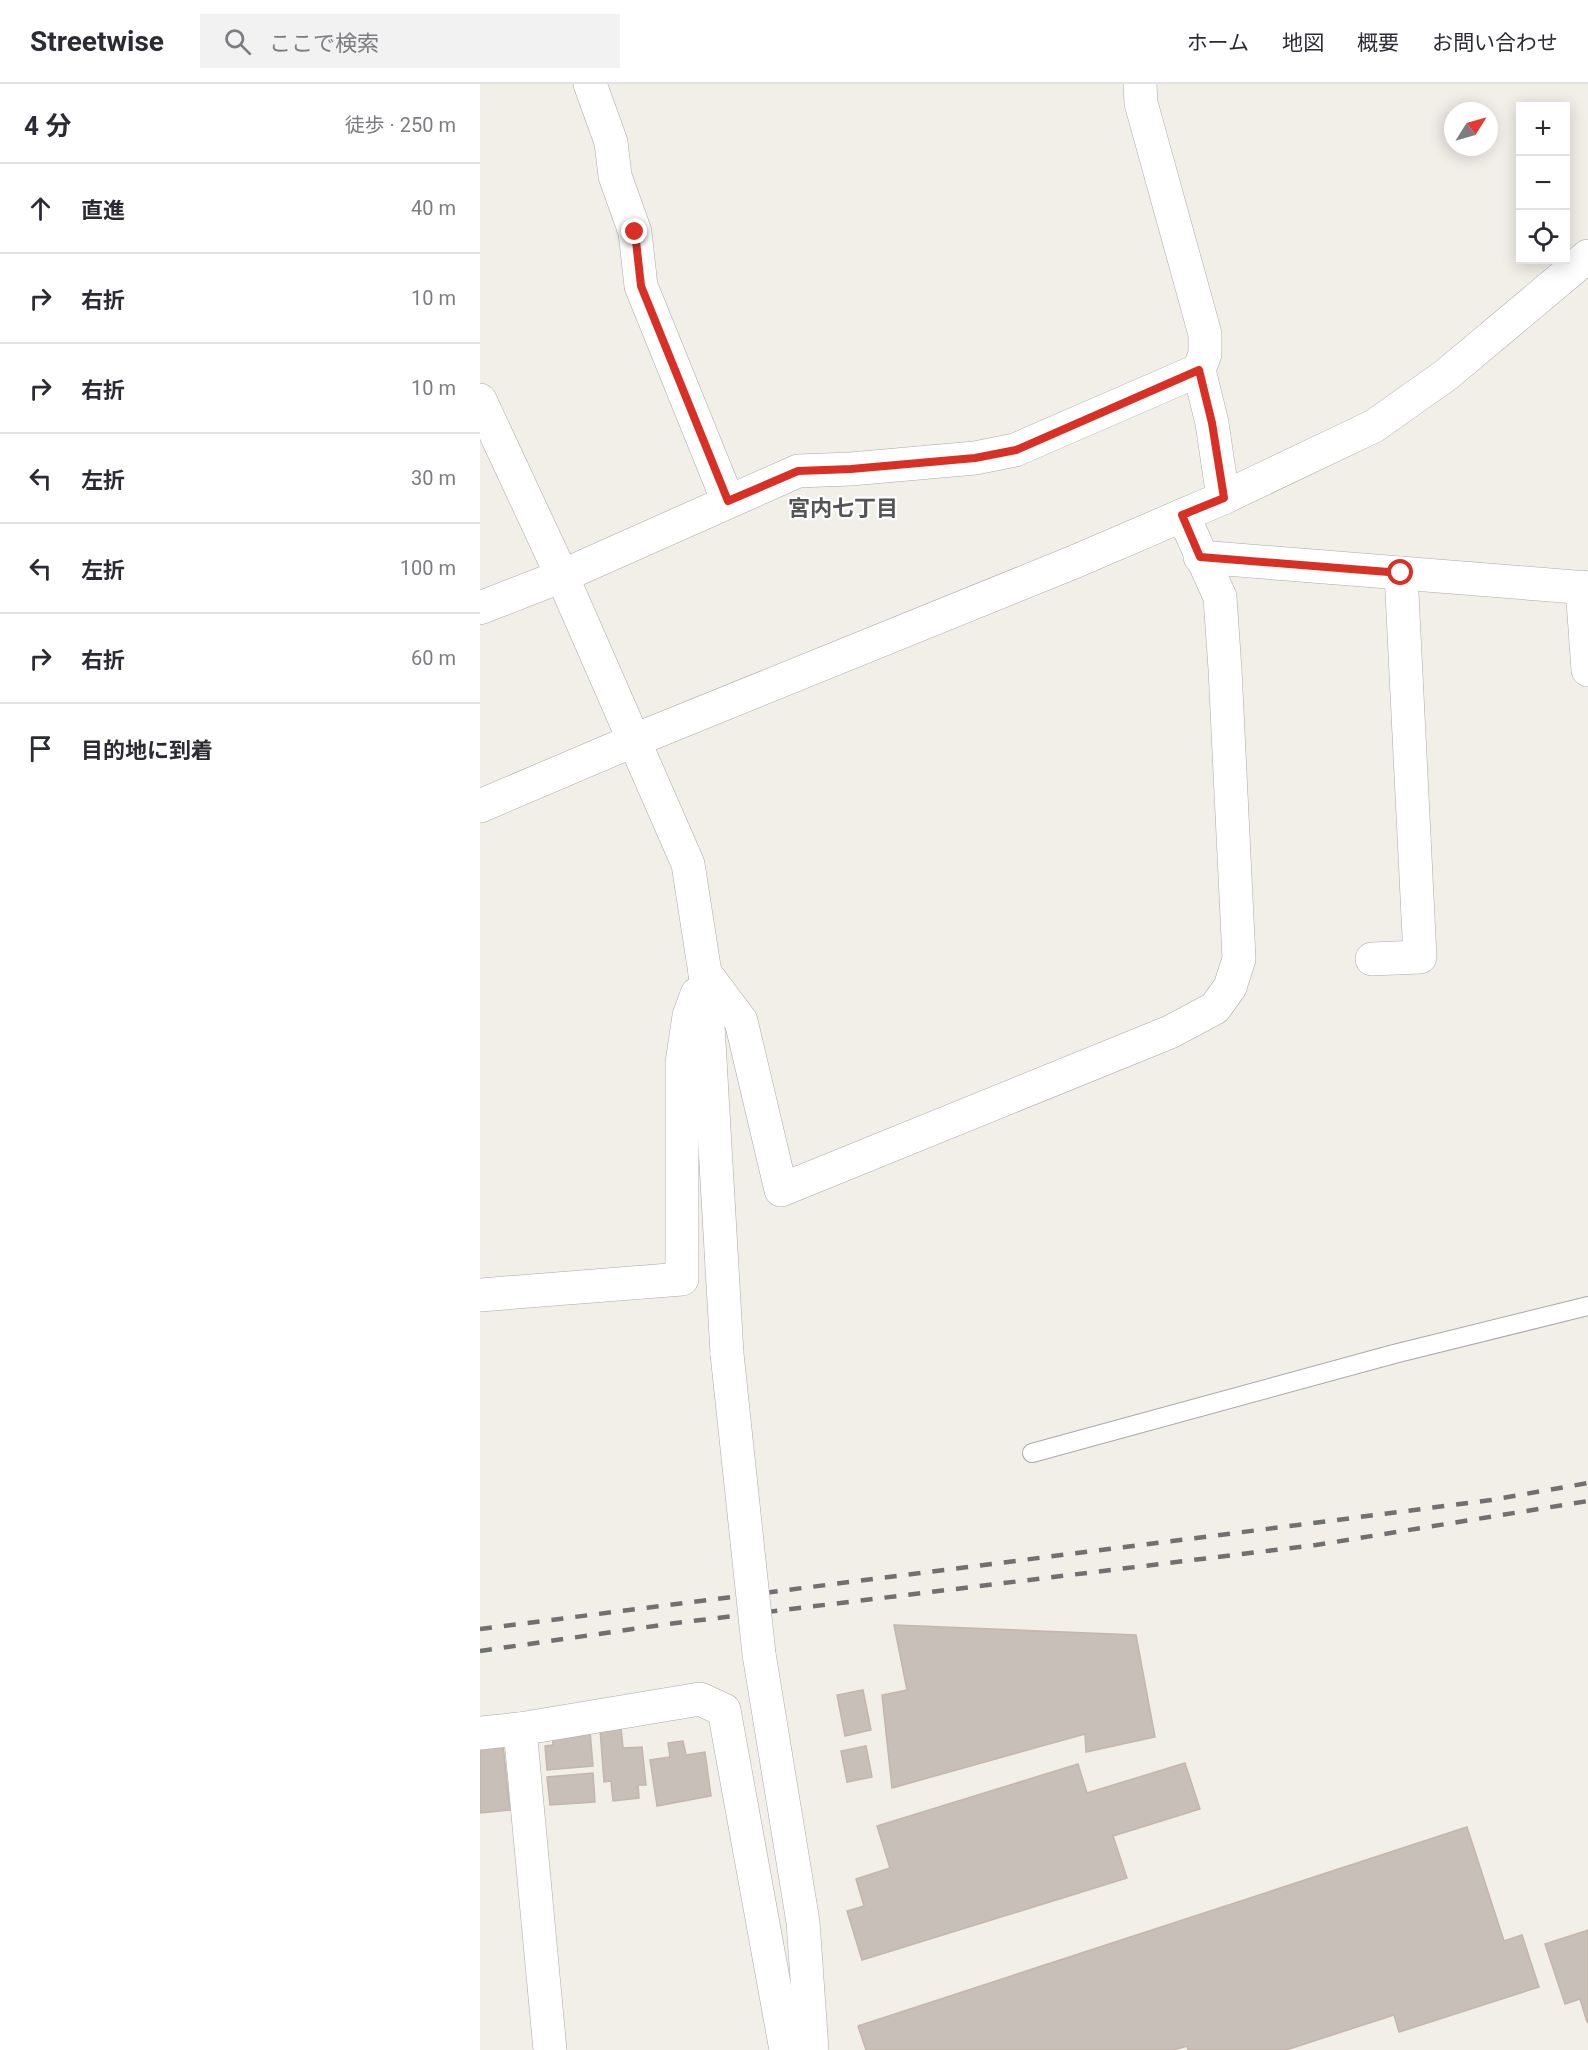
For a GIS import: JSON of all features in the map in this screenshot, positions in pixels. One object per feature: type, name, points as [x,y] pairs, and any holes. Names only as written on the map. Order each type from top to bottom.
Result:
[{"type":"street","points":[[590,84],[610,142],[615,176],[635,232],[641,286],[728,501]]},
{"type":"street","points":[[1140,84],[1141,103],[1205,334],[1205,354],[1199,370],[1212,423],[1224,498]]},
{"type":"street","points":[[480,806],[635,740],[949,614],[1224,498],[1374,426],[1446,375],[1587,258]]},
{"type":"street","points":[[480,608],[562,576],[798,471],[851,469],[975,458],[1016,450],[1199,370]]},
{"type":"street","points":[[480,400],[562,576],[688,864],[705,973],[727,1354],[759,1654],[803,1922],[812,2050]]},
{"type":"street","points":[[705,973],[741,1021],[781,1190],[1170,1032],[1215,1008],[1230,987],[1239,959],[1220,597],[1182,515]]},
{"type":"street","points":[[1200,557],[1585,587],[1588,670]]},
{"type":"street","points":[[1372,959],[1419,957],[1401,573]]},
{"type":"street","points":[[480,1295],[682,1279],[682,1063],[689,1016],[705,973]]},
{"type":"street","points":[[480,1733],[520,1729],[700,1699],[724,1710],[786,2050]]},
{"type":"street","points":[[520,1729],[550,2050]]},
{"type":"lane","points":[[1032,1452],[1394,1354],[1588,1306]]},
{"type":"building","points":[[894,1625],[1136,1635],[1155,1737],[1086,1752],[1085,1734],[892,1788],[882,1695],[907,1690]]},
{"type":"building","points":[[863,1690],[871,1730],[845,1736],[837,1695]]},
{"type":"building","points":[[621,1727],[623,1748],[642,1747],[646,1785],[638,1785],[639,1798],[613,1801],[611,1781],[604,1782],[600,1729]]},
{"type":"building","points":[[590,1731],[593,1766],[547,1770],[545,1746],[553,1745],[552,1734]]},
{"type":"building","points":[[683,1741],[686,1755],[705,1752],[711,1796],[657,1806],[650,1760],[670,1757],[668,1743]]},
{"type":"building","points":[[503,1745],[510,1810],[480,1813],[480,1747]]},
{"type":"building","points":[[866,1746],[872,1777],[847,1782],[841,1751]]},
{"type":"building","points":[[1185,1763],[1200,1809],[1113,1836],[1127,1878],[862,1960],[847,1911],[864,1906],[856,1879],[890,1868],[877,1826],[1078,1764],[1087,1793]]},
{"type":"building","points":[[593,1773],[595,1802],[550,1805],[547,1777]]},
{"type":"building","points":[[1467,1827],[1504,1941],[1522,1935],[1539,1987],[1399,2032],[1394,2015],[1286,2050],[1188,2050],[1187,2046],[1174,2050],[866,2050],[858,2026]]},
{"type":"building","points":[[1588,1930],[1587,2022],[1580,1999],[1565,2004],[1545,1944]]},
{"type":"railway","points":[[480,1629],[1491,1500],[1588,1483]]},
{"type":"railway","points":[[480,1651],[668,1624],[1316,1545],[1588,1501]]},
{"type":"district","name":"宮内七丁目","points":[[843,508]]},
{"type":"route","points":[[635,232],[641,286],[728,501],[798,471],[851,469],[975,458],[1016,450],[1199,370],[1212,423],[1224,498],[1182,515],[1200,557],[1401,573]]}]
